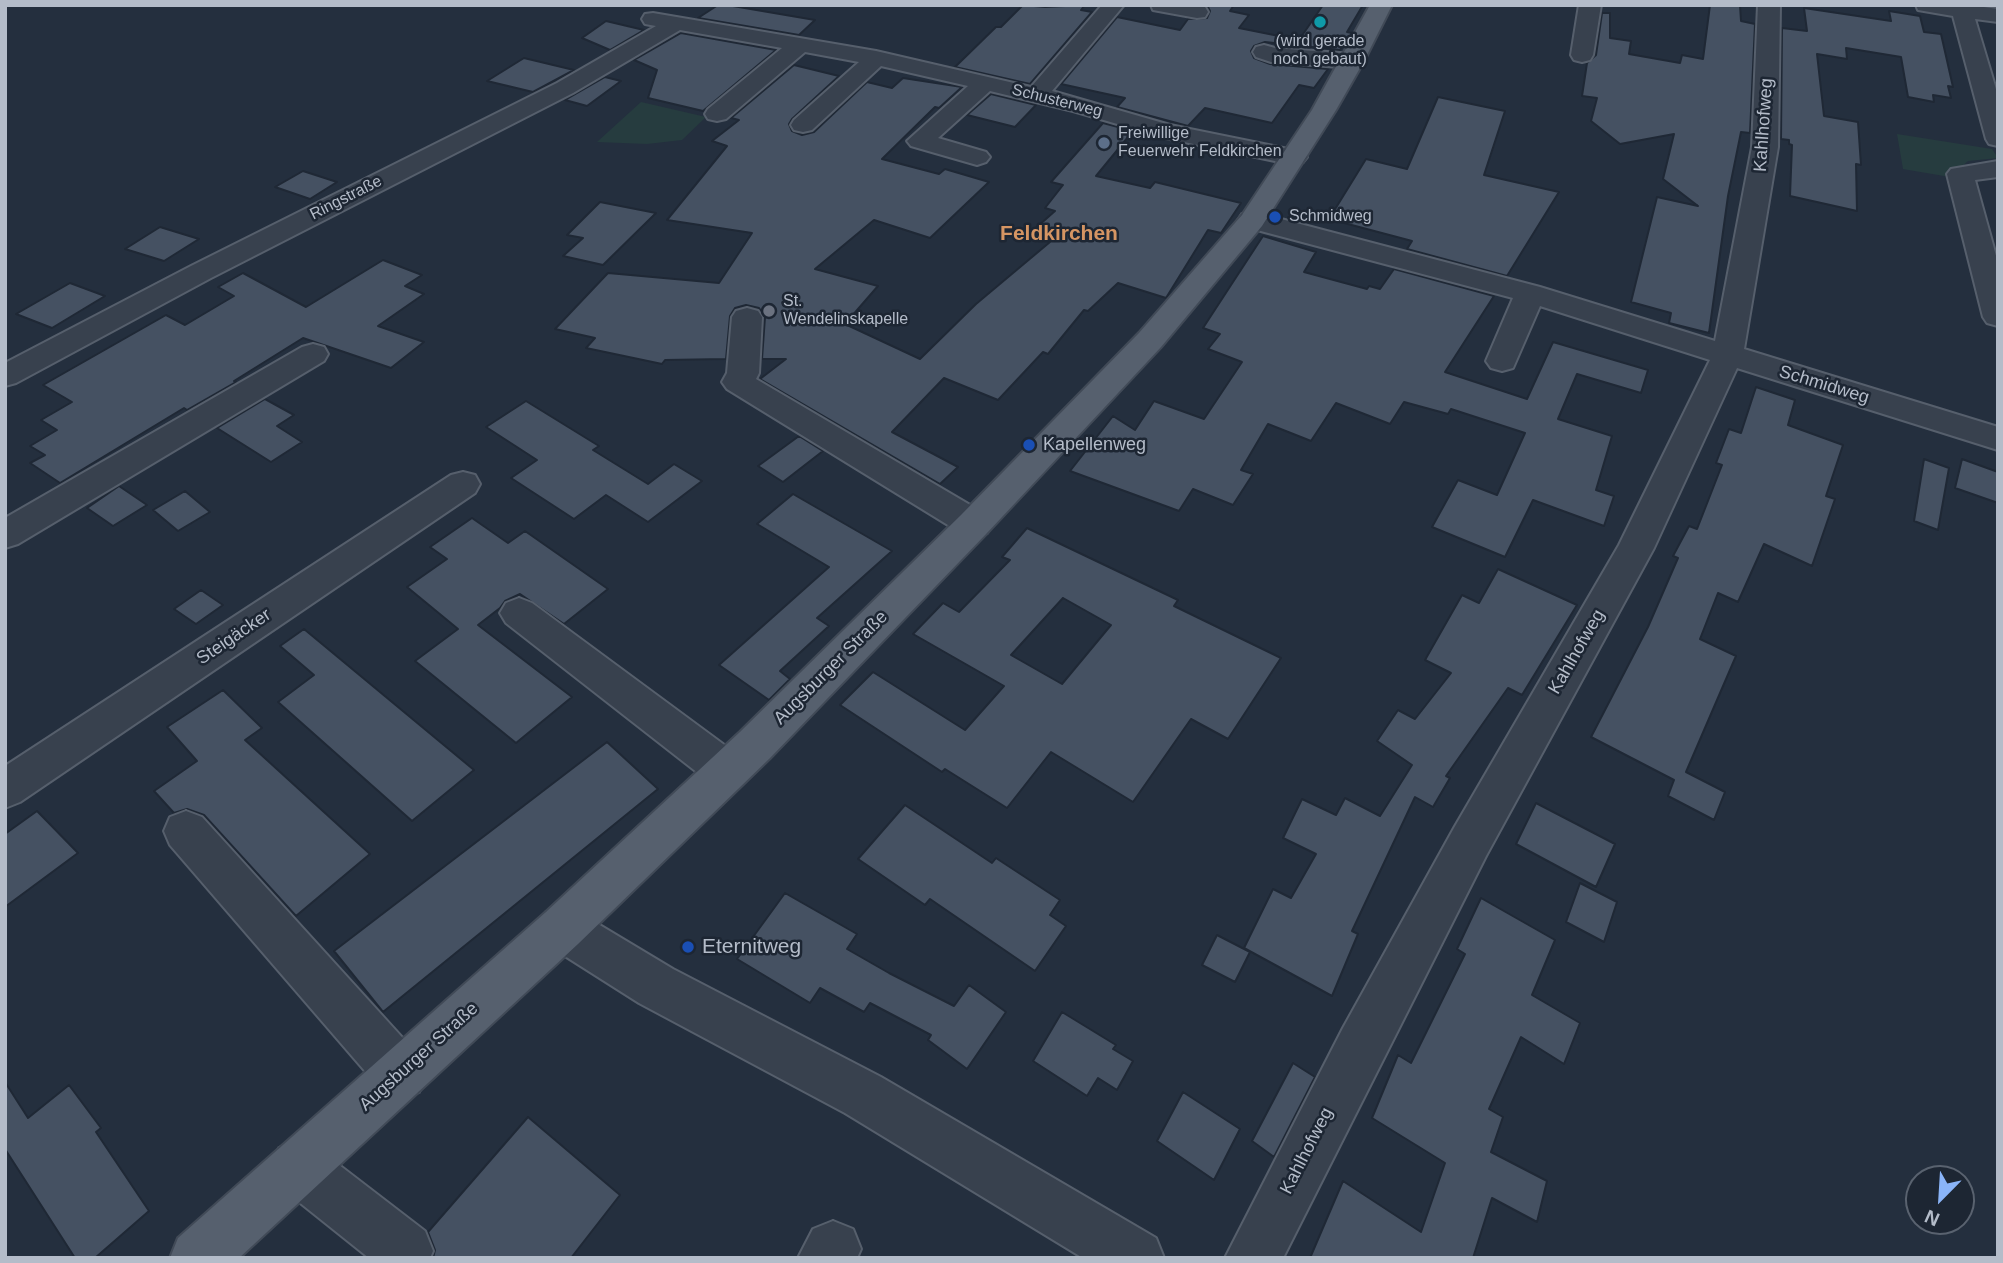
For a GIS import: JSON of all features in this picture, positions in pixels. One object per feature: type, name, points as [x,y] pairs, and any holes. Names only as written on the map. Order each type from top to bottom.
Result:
[{"type":"main road","name":"Augsburger Straße","points":[[198,1258],[562,928],[727,771],[974,524],[1168,321],[1252,220],[1353,61],[1381,5]]},
{"type":"street","points":[[1036,95],[1114,5]]},
{"type":"street","points":[[1161,5],[1197,12]]},
{"type":"street","points":[[1582,55],[1590,5]]},
{"type":"street","name":"Kahlhofweg","points":[[1253,1258],[1361,1046],[1476,830],[1636,548],[1728,355],[1765,147],[1769,5]]},
{"type":"street","points":[[1926,5],[1998,16]]},
{"type":"street","points":[[1962,10],[1998,139]]},
{"type":"street","points":[[642,17],[679,17]]},
{"type":"street","name":"Schusterweg","points":[[679,17],[876,58],[1080,105],[1165,131],[1294,157]]},
{"type":"street","name":"Ringstraße","points":[[5,376],[201,272],[565,88],[679,17]]},
{"type":"street","points":[[717,114],[801,44]]},
{"type":"street","points":[[1265,52],[1270,55],[1353,61]]},
{"type":"street","points":[[803,125],[876,58]]},
{"type":"street","points":[[977,157],[920,141],[984,84]]},
{"type":"street","points":[[1139,152],[1165,131]]},
{"type":"street","points":[[1998,169],[1960,174],[1998,317]]},
{"type":"street","name":"Schmidweg","points":[[1252,220],[1531,293],[1998,439]]},
{"type":"street","points":[[1502,361],[1531,293]]},
{"type":"street","points":[[747,317],[743,373],[738,382],[974,524]]},
{"type":"street","points":[[5,535],[313,354]]},
{"type":"street","name":"Steigäcker","points":[[5,789],[463,484]]},
{"type":"street","points":[[519,613],[727,771]]},
{"type":"street","points":[[186,831],[401,1074]]},
{"type":"street","points":[[562,928],[656,986],[863,1095],[1136,1258]]},
{"type":"street","points":[[298,1167],[405,1251]]},
{"type":"green space","points":[[641,102],[706,117],[682,140],[647,144],[597,142]]},
{"type":"green space","points":[[1897,134],[1992,149],[1998,158],[1968,161],[1950,177],[1903,169]]},
{"type":"building","points":[[718,5],[815,20],[799,35],[698,18]]},
{"type":"building","points":[[1023,5],[1085,5],[1081,10],[1092,12],[1030,84],[955,67],[996,27],[1001,27]]},
{"type":"building","points":[[1207,5],[1234,5],[1230,11],[1249,15],[1239,28],[1299,40],[1323,5],[1363,5],[1347,32],[1352,33],[1340,50],[1265,42],[1254,46],[1251,51],[1254,58],[1270,64],[1328,69],[1314,88],[1299,85],[1272,123],[1205,108],[1188,126],[1117,107],[1125,98],[1061,84],[1117,17],[1180,30],[1188,19],[1207,18],[1210,11]]},
{"type":"building","points":[[1710,5],[1740,5],[1741,21],[1755,24],[1750,133],[1741,132],[1728,196],[1709,333],[1669,323],[1671,313],[1631,302],[1657,197],[1698,206],[1663,179],[1674,134],[1620,144],[1591,121],[1597,98],[1582,96],[1587,63],[1596,55],[1602,13],[1610,13],[1610,38],[1631,41],[1629,54],[1680,63],[1682,55],[1703,59]]},
{"type":"building","points":[[1804,8],[1891,21],[1889,11],[1920,16],[1924,32],[1941,34],[1953,87],[1948,86],[1951,98],[1933,95],[1934,102],[1908,97],[1901,57],[1846,48],[1847,59],[1817,54],[1824,116],[1858,122],[1861,165],[1856,164],[1857,211],[1790,196],[1792,145],[1789,140],[1781,139],[1782,28],[1807,31]]},
{"type":"building","points":[[606,21],[644,30],[610,50],[582,38]]},
{"type":"building","points":[[681,33],[776,50],[703,111],[648,98],[657,70],[634,60]]},
{"type":"building","points":[[524,58],[574,70],[533,92],[487,81]]},
{"type":"building","points":[[794,65],[839,76],[792,119],[789,124],[792,131],[802,135],[814,132],[867,82],[892,88],[903,78],[962,87],[939,108],[935,107],[882,159],[939,174],[945,169],[989,182],[930,238],[874,220],[815,269],[878,286],[845,324],[920,359],[976,304],[1050,242],[1029,234],[1055,211],[1045,208],[1063,185],[1051,182],[1103,123],[1133,131],[1096,176],[1150,188],[1155,182],[1241,203],[1221,233],[1208,230],[1166,298],[1118,283],[1088,311],[1084,310],[1048,354],[1043,352],[998,400],[944,378],[892,432],[958,467],[940,484],[760,379],[786,359],[762,359],[765,317],[759,308],[746,305],[735,308],[730,316],[726,359],[665,360],[662,364],[586,348],[595,338],[555,329],[608,273],[719,283],[752,233],[667,220],[727,146],[712,141],[739,120],[731,118]]},
{"type":"building","points":[[605,77],[621,81],[587,106],[565,100]]},
{"type":"building","points":[[991,94],[1036,105],[1015,127],[967,115]]},
{"type":"building","points":[[1438,97],[1505,111],[1484,175],[1559,192],[1507,276],[1407,249],[1412,241],[1329,219],[1366,159],[1407,169]]},
{"type":"building","points":[[303,171],[337,182],[310,199],[275,187]]},
{"type":"building","points":[[600,202],[656,213],[603,265],[563,256],[583,238],[567,235]]},
{"type":"building","points":[[160,227],[199,239],[164,261],[125,249]]},
{"type":"building","points":[[1263,236],[1316,252],[1304,272],[1367,289],[1369,286],[1380,289],[1394,269],[1494,296],[1445,372],[1527,399],[1553,342],[1648,370],[1641,393],[1577,374],[1558,419],[1612,436],[1596,490],[1614,496],[1604,526],[1533,500],[1505,557],[1432,527],[1458,480],[1497,495],[1525,433],[1451,409],[1448,414],[1404,402],[1390,424],[1336,403],[1311,441],[1268,424],[1241,470],[1253,474],[1233,505],[1193,489],[1179,511],[1070,471],[1113,416],[1135,430],[1154,401],[1204,419],[1242,362],[1208,349],[1220,334],[1203,328]]},
{"type":"building","points":[[383,260],[422,275],[405,286],[424,294],[378,326],[424,342],[391,368],[303,338],[234,381],[236,382],[187,410],[184,408],[60,483],[30,463],[45,455],[30,446],[57,430],[41,420],[72,402],[43,385],[166,315],[185,325],[234,296],[218,287],[243,273],[306,307]]},
{"type":"building","points":[[70,283],[105,296],[52,328],[16,314]]},
{"type":"building","points":[[1756,387],[1795,400],[1788,425],[1843,445],[1826,496],[1835,499],[1812,566],[1764,544],[1738,602],[1718,593],[1700,639],[1736,656],[1686,772],[1725,792],[1714,820],[1668,796],[1674,780],[1591,737],[1648,627],[1678,558],[1673,556],[1689,526],[1697,529],[1722,465],[1716,463],[1729,429],[1741,433]]},
{"type":"building","points":[[265,399],[294,415],[277,426],[302,442],[271,462],[217,428]]},
{"type":"building","points":[[526,401],[599,446],[593,450],[648,484],[674,464],[702,481],[648,522],[606,495],[574,519],[511,478],[537,460],[486,427]]},
{"type":"building","points":[[799,436],[823,451],[783,482],[758,466]]},
{"type":"building","points":[[1924,459],[1949,468],[1938,530],[1914,521]]},
{"type":"building","points":[[1962,459],[1998,472],[1998,503],[1955,488]]},
{"type":"building","points":[[119,486],[147,505],[113,526],[87,508]]},
{"type":"building","points":[[185,491],[210,512],[178,531],[153,510]]},
{"type":"building","points":[[793,494],[892,551],[817,618],[829,626],[780,671],[790,679],[769,700],[719,665],[829,567],[757,524]]},
{"type":"building","points":[[472,518],[508,543],[525,531],[608,589],[564,624],[520,594],[505,601],[478,625],[572,697],[516,743],[415,661],[458,629],[407,587],[447,559],[430,547]]},
{"type":"building","points":[[1027,528],[1178,600],[1174,606],[1281,658],[1228,739],[1191,719],[1133,802],[1051,752],[1007,808],[945,769],[942,772],[840,705],[873,672],[965,730],[1004,686],[913,634],[943,603],[959,612],[1010,560],[1002,557]],"holes":[[[1063,598],[1111,625],[1062,684],[1011,655]]]},
{"type":"building","points":[[1498,569],[1577,605],[1522,695],[1508,688],[1446,776],[1450,778],[1433,807],[1415,797],[1352,931],[1358,934],[1332,996],[1244,948],[1273,889],[1291,898],[1316,854],[1283,838],[1302,799],[1336,815],[1345,798],[1380,816],[1412,765],[1377,741],[1398,710],[1415,719],[1451,673],[1425,660],[1462,595],[1479,603]]},
{"type":"building","points":[[201,590],[223,605],[196,624],[174,609]]},
{"type":"building","points":[[304,629],[474,770],[412,821],[278,702],[314,675],[280,646]]},
{"type":"building","points":[[223,690],[262,728],[245,740],[370,854],[296,916],[204,815],[187,809],[174,813],[154,791],[197,761],[167,727]]},
{"type":"building","points":[[607,742],[658,789],[383,1012],[334,951]]},
{"type":"building","points":[[1536,803],[1615,844],[1596,887],[1516,844]]},
{"type":"building","points":[[905,805],[992,863],[996,858],[1060,900],[1050,915],[1066,926],[1035,971],[930,899],[925,905],[858,859]]},
{"type":"building","points":[[37,811],[78,853],[5,907],[5,834]]},
{"type":"building","points":[[1580,883],[1617,902],[1604,942],[1566,922]]},
{"type":"building","points":[[785,893],[857,934],[847,949],[889,973],[954,1006],[969,985],[1006,1012],[967,1069],[928,1040],[931,1035],[870,1003],[864,1012],[820,988],[810,1003],[737,959]]},
{"type":"building","points":[[1481,898],[1555,940],[1532,995],[1580,1023],[1564,1064],[1521,1037],[1489,1109],[1503,1117],[1491,1152],[1547,1181],[1537,1222],[1492,1198],[1473,1258],[1310,1258],[1343,1181],[1421,1232],[1445,1163],[1372,1118],[1398,1055],[1411,1063],[1465,954],[1457,949]]},
{"type":"building","points":[[1217,935],[1250,952],[1235,982],[1202,965]]},
{"type":"building","points":[[1062,1012],[1116,1045],[1113,1049],[1133,1061],[1117,1090],[1098,1078],[1087,1096],[1033,1061]]},
{"type":"building","points":[[1293,1063],[1315,1077],[1274,1157],[1252,1141]]},
{"type":"building","points":[[5,1082],[28,1118],[69,1085],[101,1128],[96,1132],[149,1211],[95,1258],[75,1258],[5,1149]]},
{"type":"building","points":[[1183,1092],[1240,1129],[1214,1180],[1157,1141]]},
{"type":"building","points":[[528,1117],[620,1195],[571,1258],[433,1258],[435,1250],[428,1232]]},
{"type":"place","name":"(wird gerade noch gebaut)","points":[[1320,22]]},
{"type":"place","name":"Freiwillige Feuerwehr Feldkirchen","points":[[1104,143]]},
{"type":"place","name":"Schmidweg","points":[[1275,217]]},
{"type":"place","name":"St. Wendelinskapelle","points":[[769,311]]},
{"type":"place","name":"Kapellenweg","points":[[1029,445]]},
{"type":"place","name":"Eternitweg","points":[[688,947]]},
{"type":"district","name":"Feldkirchen","points":[[1059,234]]}]
